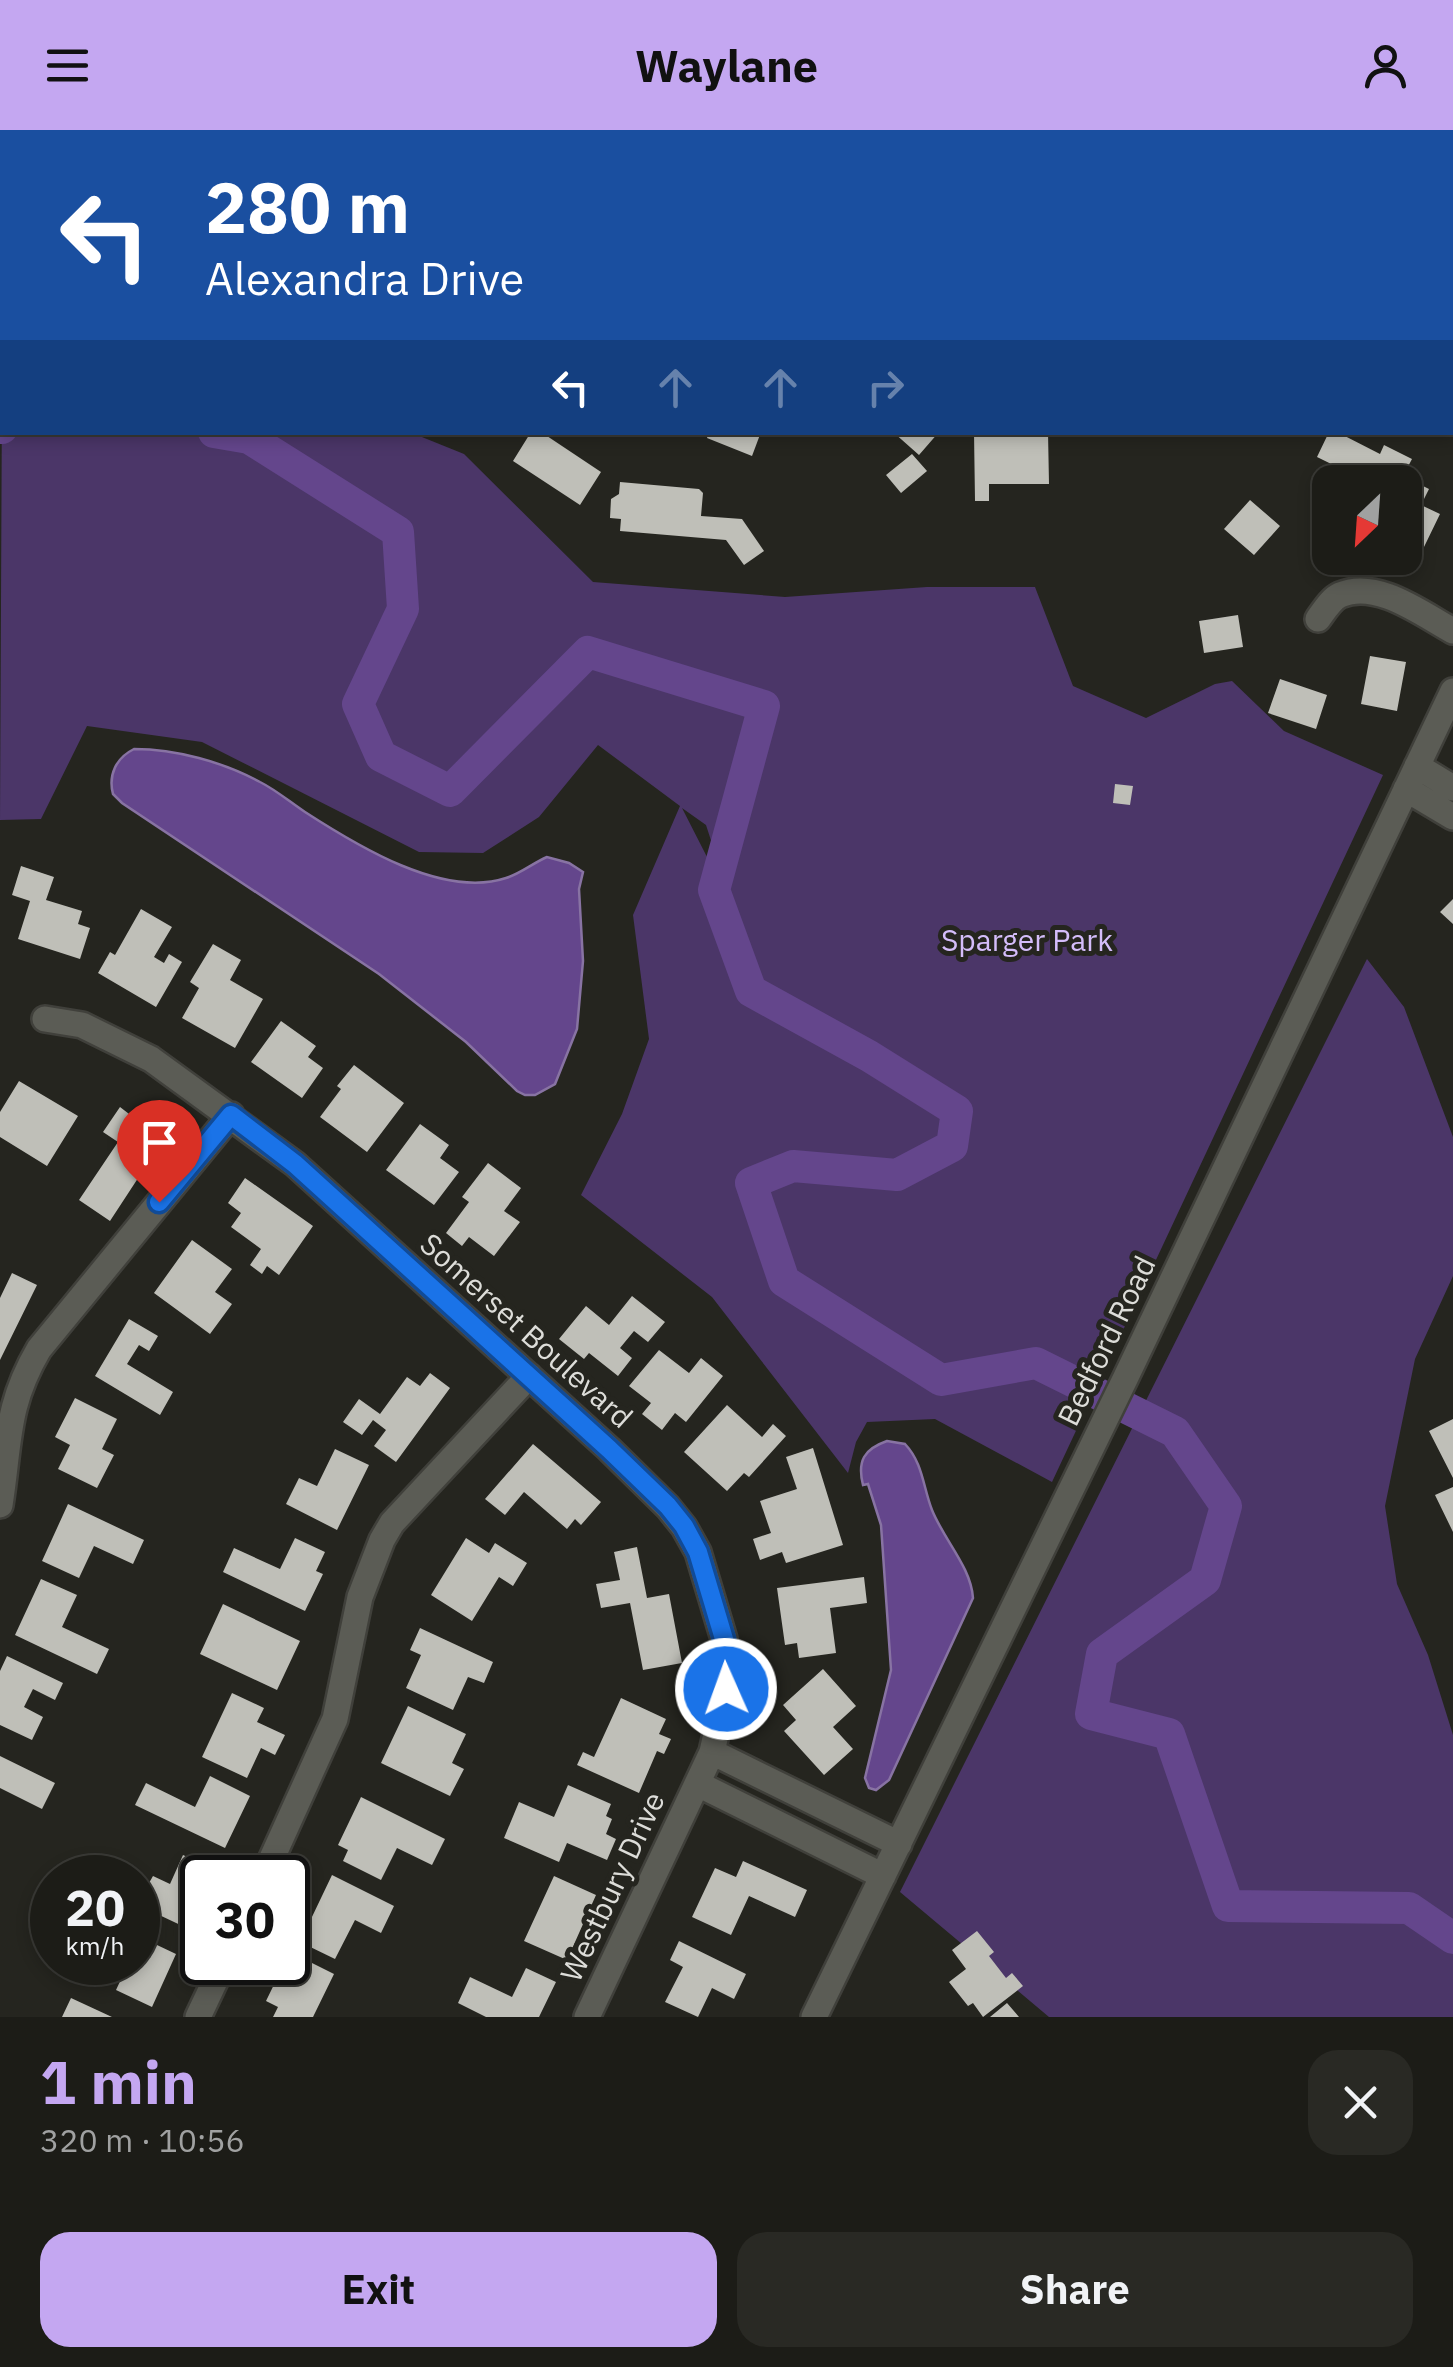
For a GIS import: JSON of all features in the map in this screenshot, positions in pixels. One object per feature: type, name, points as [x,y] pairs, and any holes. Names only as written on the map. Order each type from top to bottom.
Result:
[{"type":"street","points":[[1318,618],[1337,596],[1362,590],[1395,600],[1453,631]]},
{"type":"street","name":"Bedford Road","points":[[814,2017],[1126,1377],[1453,691]]},
{"type":"street","points":[[1412,777],[1453,788]]},
{"type":"street","points":[[1412,777],[1453,817]]},
{"type":"street","name":"Somerset Boulevard","points":[[45,1019],[82,1025],[151,1059],[295,1164],[668,1506],[698,1552],[724,1639],[726,1689],[712,1752],[698,1784]]},
{"type":"street","points":[[0,1505],[5,1421],[39,1348],[231,1115]]},
{"type":"street","points":[[273,1855],[335,1719],[360,1597],[382,1540],[392,1523],[529,1376]]},
{"type":"street","points":[[712,1752],[899,1844]]},
{"type":"street","points":[[698,1784],[883,1876]]},
{"type":"street","name":"Westbury Drive","points":[[587,2017],[698,1784]]},
{"type":"street","points":[[198,2017],[213,1985]]},
{"type":"green space","name":"Sparger Park","points":[[2,435],[417,435],[464,454],[593,582],[785,597],[927,587],[1035,587],[1073,686],[1146,718],[1215,684],[1232,681],[1284,731],[1383,775],[1052,1482],[935,1419],[867,1422],[856,1442],[848,1473],[712,1297],[581,1195],[622,1114],[649,1039],[633,915],[680,806],[598,745],[539,817],[483,853],[419,852],[202,742],[87,726],[41,819],[0,820]],"holes":[[[682,808],[706,825],[730,902]]]},
{"type":"green space","points":[[1367,959],[1404,1007],[1453,1137],[1453,1276],[1415,1359],[1385,1506],[1397,1584],[1428,1655],[1453,1735],[1453,2017],[1049,2017],[900,1892]]},
{"type":"shaded area","points":[[134,749],[183,754],[246,775],[374,853],[428,875],[481,883],[511,876],[547,857],[583,872],[579,889],[583,961],[577,1029],[555,1084],[535,1095],[517,1091],[466,1042],[379,974],[122,803],[113,794],[113,774],[122,757]]},
{"type":"shaded area","points":[[887,1441],[905,1444],[916,1459],[932,1510],[962,1564],[973,1598],[889,1780],[876,1790],[869,1788],[865,1778],[891,1670],[881,1525],[868,1484],[863,1485],[861,1469],[868,1452]]},
{"type":"building","points":[[529,435],[546,435],[601,472],[580,505],[513,461]]},
{"type":"building","points":[[708,435],[760,435],[752,456],[707,438]]},
{"type":"building","points":[[896,435],[936,435],[919,455]]},
{"type":"building","points":[[974,435],[1048,435],[1049,484],[989,484],[989,501],[975,501]]},
{"type":"building","points":[[1328,435],[1343,435],[1380,454],[1384,445],[1412,459],[1409,465],[1333,465],[1317,457]]},
{"type":"building","points":[[912,454],[927,471],[901,493],[886,475]]},
{"type":"building","points":[[620,482],[699,489],[703,493],[701,516],[742,519],[764,551],[744,565],[726,540],[620,531],[621,519],[610,518],[611,499],[619,494]]},
{"type":"building","points":[[1250,500],[1280,526],[1254,555],[1224,529]]},
{"type":"building","points":[[1422,505],[1440,514],[1422,546]]},
{"type":"building","points":[[1238,615],[1243,647],[1204,653],[1199,621]]},
{"type":"building","points":[[1370,656],[1406,662],[1397,711],[1361,704]]},
{"type":"building","points":[[1280,679],[1327,695],[1316,729],[1268,713]]},
{"type":"building","points":[[1115,784],[1133,786],[1130,805],[1113,803]]},
{"type":"building","points":[[21,866],[54,877],[46,900],[82,911],[78,924],[90,928],[80,959],[18,939],[30,901],[12,895]]},
{"type":"building","points":[[1453,899],[1453,924],[1440,912]]},
{"type":"building","points":[[141,909],[172,927],[154,957],[164,963],[169,954],[182,962],[156,1007],[98,973],[110,952],[115,955]]},
{"type":"building","points":[[213,944],[241,960],[230,980],[263,999],[235,1048],[182,1018],[199,988],[190,982]]},
{"type":"building","points":[[281,1021],[316,1046],[308,1057],[323,1068],[302,1098],[251,1062]]},
{"type":"building","points":[[354,1065],[404,1103],[367,1152],[320,1117]]},
{"type":"building","points":[[19,1081],[78,1116],[47,1166],[0,1137],[0,1112]]},
{"type":"building","points":[[120,1107],[163,1140],[110,1221],[79,1200],[118,1142],[103,1132]]},
{"type":"building","points":[[420,1124],[449,1145],[440,1158],[459,1172],[434,1205],[386,1170]]},
{"type":"building","points":[[488,1163],[521,1188],[504,1211],[520,1222],[494,1256],[469,1237],[462,1246],[446,1233],[469,1202],[462,1197]]},
{"type":"building","points":[[245,1178],[313,1226],[279,1275],[267,1266],[262,1274],[250,1265],[261,1249],[231,1227],[241,1213],[228,1203]]},
{"type":"building","points":[[192,1240],[232,1269],[215,1292],[232,1304],[210,1334],[154,1293]]},
{"type":"building","points":[[12,1273],[37,1285],[0,1360],[0,1298]]},
{"type":"building","points":[[632,1296],[665,1322],[648,1342],[634,1331],[620,1348],[632,1358],[618,1376],[589,1353],[584,1359],[559,1339],[586,1306],[609,1325]]},
{"type":"building","points":[[129,1319],[158,1336],[149,1351],[139,1345],[127,1364],[173,1392],[160,1415],[95,1376]]},
{"type":"building","points":[[659,1350],[689,1373],[701,1358],[723,1376],[686,1422],[675,1413],[662,1430],[642,1414],[651,1403],[629,1386]]},
{"type":"building","points":[[430,1373],[450,1388],[396,1462],[374,1446],[386,1430],[373,1420],[362,1435],[343,1422],[359,1399],[380,1414],[407,1377],[420,1386]]},
{"type":"building","points":[[75,1398],[117,1419],[102,1449],[114,1455],[97,1488],[58,1469],[70,1445],[55,1437]]},
{"type":"building","points":[[727,1405],[762,1437],[773,1424],[786,1436],[749,1477],[744,1473],[727,1491],[684,1452]]},
{"type":"building","points":[[1453,1419],[1453,1478],[1429,1431]]},
{"type":"building","points":[[533,1444],[601,1502],[581,1525],[575,1519],[567,1529],[524,1492],[505,1515],[485,1499]]},
{"type":"building","points":[[813,1448],[843,1545],[786,1563],[782,1552],[760,1560],[753,1539],[771,1533],[760,1501],[797,1489],[786,1457]]},
{"type":"building","points":[[335,1449],[369,1465],[337,1530],[286,1504],[299,1478],[317,1486]]},
{"type":"building","points":[[1453,1487],[1453,1532],[1435,1495]]},
{"type":"building","points":[[68,1504],[144,1540],[133,1564],[94,1546],[79,1578],[42,1561]]},
{"type":"building","points":[[295,1538],[325,1552],[316,1571],[323,1574],[305,1611],[223,1572],[234,1548],[280,1569]]},
{"type":"building","points":[[466,1538],[489,1553],[495,1543],[527,1563],[513,1586],[499,1577],[472,1621],[431,1595]]},
{"type":"building","points":[[637,1547],[647,1598],[669,1594],[682,1663],[643,1670],[630,1603],[601,1608],[596,1584],[620,1580],[614,1552]]},
{"type":"building","points":[[864,1577],[867,1603],[830,1608],[836,1653],[799,1658],[797,1643],[785,1645],[777,1588]]},
{"type":"building","points":[[41,1579],[77,1595],[62,1627],[109,1649],[97,1674],[15,1635]]},
{"type":"building","points":[[223,1604],[300,1641],[277,1690],[200,1654]]},
{"type":"building","points":[[420,1628],[493,1662],[484,1683],[468,1677],[453,1710],[406,1688],[421,1655],[410,1650]]},
{"type":"building","points":[[7,1656],[63,1683],[55,1700],[33,1689],[24,1707],[43,1717],[32,1740],[0,1725],[0,1671]]},
{"type":"building","points":[[823,1669],[856,1706],[833,1727],[853,1749],[824,1775],[784,1731],[796,1720],[783,1705]]},
{"type":"building","points":[[232,1693],[264,1708],[257,1722],[285,1735],[275,1755],[261,1748],[247,1778],[202,1757]]},
{"type":"building","points":[[621,1698],[666,1719],[659,1734],[671,1739],[664,1754],[657,1751],[639,1793],[577,1765],[583,1752],[594,1757]]},
{"type":"building","points":[[408,1706],[466,1734],[452,1763],[464,1769],[450,1796],[381,1763]]},
{"type":"building","points":[[0,1756],[55,1783],[42,1809],[0,1788]]},
{"type":"building","points":[[210,1776],[250,1796],[225,1848],[135,1805],[146,1783],[195,1807]]},
{"type":"building","points":[[568,1785],[611,1804],[606,1816],[612,1819],[606,1834],[616,1839],[607,1860],[567,1843],[559,1862],[504,1838],[519,1802],[554,1817]]},
{"type":"building","points":[[361,1797],[445,1839],[432,1865],[397,1848],[381,1880],[343,1861],[348,1850],[338,1845]]},
{"type":"building","points":[[743,1861],[807,1890],[795,1917],[749,1896],[731,1935],[692,1917],[715,1868],[736,1877]]},
{"type":"building","points":[[180,1862],[180,1925],[160,1915],[160,1879],[170,1884]]},
{"type":"building","points":[[332,1875],[394,1906],[381,1933],[355,1920],[335,1959],[310,1947],[310,1921]]},
{"type":"building","points":[[554,1876],[596,1895],[567,1960],[524,1941]]},
{"type":"building","points":[[977,1931],[994,1952],[989,1956],[1006,1978],[1012,1973],[1023,1986],[983,2017],[973,2003],[968,2006],[949,1982],[966,1969],[952,1950]]},
{"type":"building","points":[[679,1941],[746,1974],[734,1999],[712,1988],[698,2017],[665,2002],[683,1967],[670,1960]]},
{"type":"building","points":[[160,1946],[176,1954],[152,2007],[116,1990],[118,1985],[160,1985]]},
{"type":"building","points":[[310,1962],[334,1974],[313,2017],[273,2017],[278,2007],[266,2001],[274,1985],[310,1985]]},
{"type":"building","points":[[526,1968],[556,1982],[539,2017],[486,2017],[458,2003],[470,1977],[512,1997]]},
{"type":"building","points":[[71,1998],[112,2017],[62,2017]]},
{"type":"building","points":[[1007,2003],[1019,2017],[990,2017]]},
{"type":"waterway","points":[[232,435],[249,438],[398,532],[403,609],[358,704],[381,756],[450,791],[588,652],[764,706],[714,890],[751,991],[869,1056],[957,1111],[952,1146],[897,1175],[793,1166],[751,1183],[784,1281],[941,1380],[1036,1363],[1175,1432],[1226,1506],[1205,1580],[1102,1654],[1091,1714],[1169,1734],[1228,1906],[1409,1908],[1453,1938]]},
{"type":"route","points":[[159,1202],[231,1115],[295,1164],[668,1506],[698,1552],[724,1639],[726,1689]]}]
